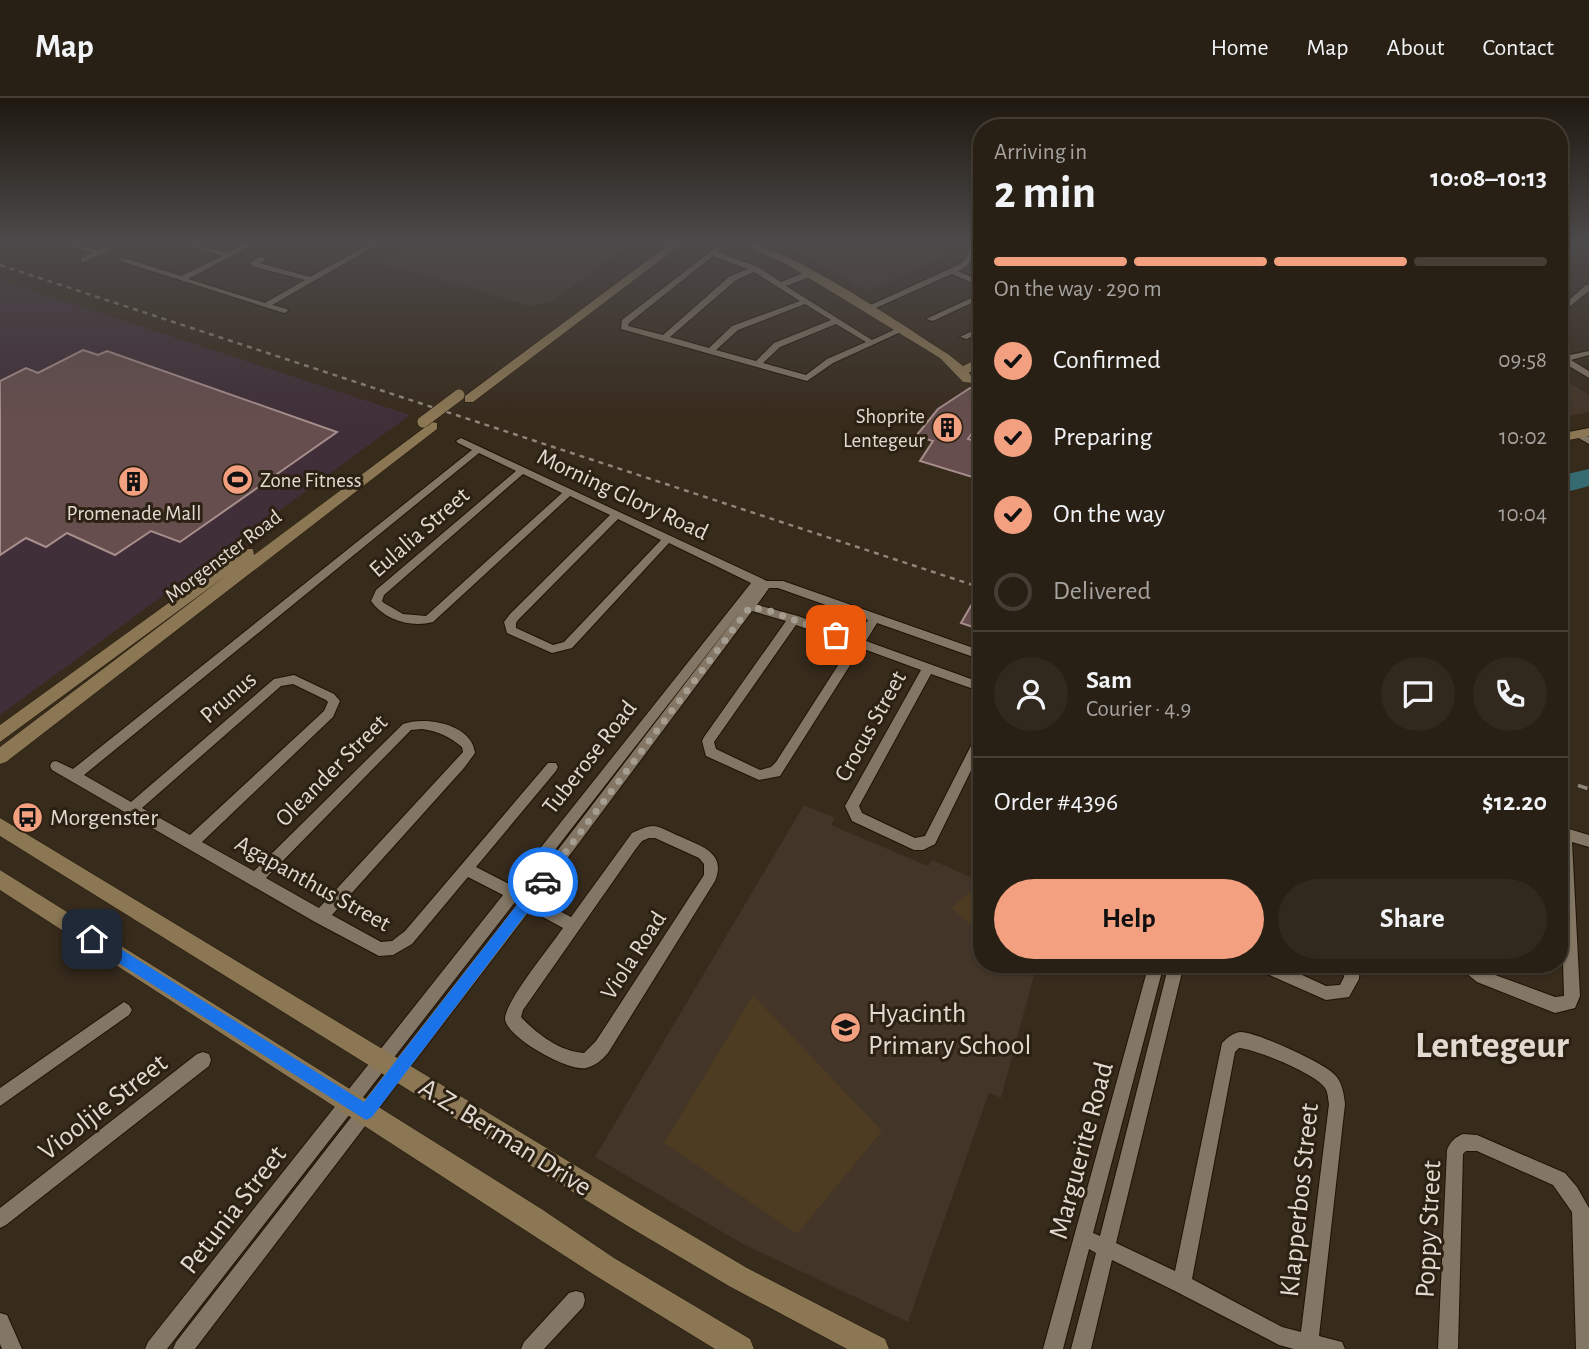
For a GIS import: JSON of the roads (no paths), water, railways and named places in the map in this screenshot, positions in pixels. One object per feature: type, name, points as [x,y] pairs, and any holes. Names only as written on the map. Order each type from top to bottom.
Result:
[{"type":"main road","name":"Morgenster Road","points":[[0,735],[428,424],[587,301]]},
{"type":"main road","name":"Morgenster Road","points":[[464,397],[597,301]]},
{"type":"main road","points":[[854,301],[944,356],[973,370]]},
{"type":"main road","name":"Morgenster Road","points":[[0,757],[428,424]]},
{"type":"main road","name":"A.Z. Berman Drive","points":[[0,826],[738,1277],[875,1349]]},
{"type":"main road","points":[[0,879],[605,1267],[740,1349]]},
{"type":"street","points":[[254,301],[284,311]]},
{"type":"street","points":[[266,305],[273,301]]},
{"type":"street","points":[[651,301],[625,322],[624,327],[807,378],[830,360],[901,330]]},
{"type":"street","points":[[664,339],[707,301]]},
{"type":"street","points":[[709,352],[735,328],[805,301]]},
{"type":"street","points":[[807,301],[873,342]]},
{"type":"street","points":[[866,309],[883,301]]},
{"type":"street","points":[[930,319],[968,301]]},
{"type":"street","points":[[757,365],[777,345],[838,320]]},
{"type":"street","points":[[964,337],[973,332]]},
{"type":"street","points":[[1568,357],[1589,353]]},
{"type":"street","points":[[1568,362],[1589,375]]},
{"type":"street","name":"Morning Glory Road","points":[[461,441],[748,575],[762,584],[779,584],[973,653]]},
{"type":"street","points":[[75,775],[478,449]]},
{"type":"street","name":"Eulalia Street","points":[[522,470],[380,593],[376,601],[379,607],[414,622],[429,619],[569,492]]},
{"type":"street","points":[[617,514],[514,617],[509,626],[511,630],[552,649],[568,645],[667,539]]},
{"type":"street","name":"Tuberose Road","points":[[389,1065],[527,902],[762,584]]},
{"type":"street","points":[[745,606],[762,608],[973,685]]},
{"type":"street","name":"Tuberose Road","points":[[389,1065],[511,893],[745,606]]},
{"type":"street","points":[[793,620],[708,741],[710,752],[759,775],[766,776],[780,766],[874,619]]},
{"type":"street","name":"Crocus Street","points":[[928,668],[852,806],[857,817],[914,844],[923,844],[930,840],[973,753]]},
{"type":"street","name":"Prunus","points":[[133,808],[278,682],[294,679],[330,697],[334,701],[329,714],[192,842]]},
{"type":"street","name":"Oleander Street","points":[[256,878],[407,726],[424,722],[463,740],[468,745],[468,753],[460,764],[320,917]]},
{"type":"street","name":"Agapanthus Street","points":[[56,766],[320,917],[379,949],[391,950],[410,936],[552,767]]},
{"type":"street","name":"Viola Road","points":[[656,832],[710,860],[713,867],[710,877],[602,1047],[586,1060],[575,1061],[525,1035],[513,1018],[516,1007],[574,926],[637,837],[656,832]]},
{"type":"street","points":[[1568,835],[1589,841]]},
{"type":"street","points":[[467,869],[574,926]]},
{"type":"street","points":[[1477,973],[1555,1006],[1570,1003],[1572,996],[1568,931]]},
{"type":"street","name":"Marguerite Road","points":[[1053,1349],[1155,973]]},
{"type":"street","name":"Marguerite Road","points":[[1081,1349],[1175,973]]},
{"type":"street","points":[[1277,973],[1326,993],[1344,992],[1352,973]]},
{"type":"street","points":[[0,1098],[124,1010]]},
{"type":"street","name":"Klapperbos Street","points":[[1182,1284],[1228,1049],[1233,1042],[1240,1040],[1252,1043],[1316,1070],[1328,1080],[1335,1091],[1337,1104],[1309,1345]]},
{"type":"street","name":"Viooljie Street","points":[[0,1219],[203,1060]]},
{"type":"street","points":[[357,1106],[389,1065]]},
{"type":"street","name":"Petunia Street","points":[[155,1349],[357,1106]]},
{"type":"street","name":"Petunia Street","points":[[183,1349],[357,1106]]},
{"type":"street","name":"Poppy Street","points":[[1448,1349],[1455,1150],[1463,1142],[1477,1143],[1559,1180],[1571,1192],[1581,1210],[1586,1349]]},
{"type":"street","points":[[1085,1238],[1182,1284],[1279,1336],[1335,1349]]},
{"type":"street","points":[[531,1349],[576,1300]]},
{"type":"street","points":[[0,1322],[12,1349]]},
{"type":"water","points":[[1589,469],[1589,486],[1570,491],[1568,474]]},
{"type":"railway","points":[[111,301],[973,585]]},
{"type":"railway","points":[[1568,782],[1589,789]]},
{"type":"place","name":"Shoprite Lentegeur","points":[[948,428]]},
{"type":"place","name":"Zone Fitness","points":[[237,480]]},
{"type":"place","name":"Promenade Mall","points":[[134,481]]},
{"type":"place","name":"Morgenster","points":[[27,817]]},
{"type":"place","name":"Hyacinth Primary School","points":[[845,1028]]},
{"type":"district","name":"Lentegeur","points":[[1492,1044]]}]
